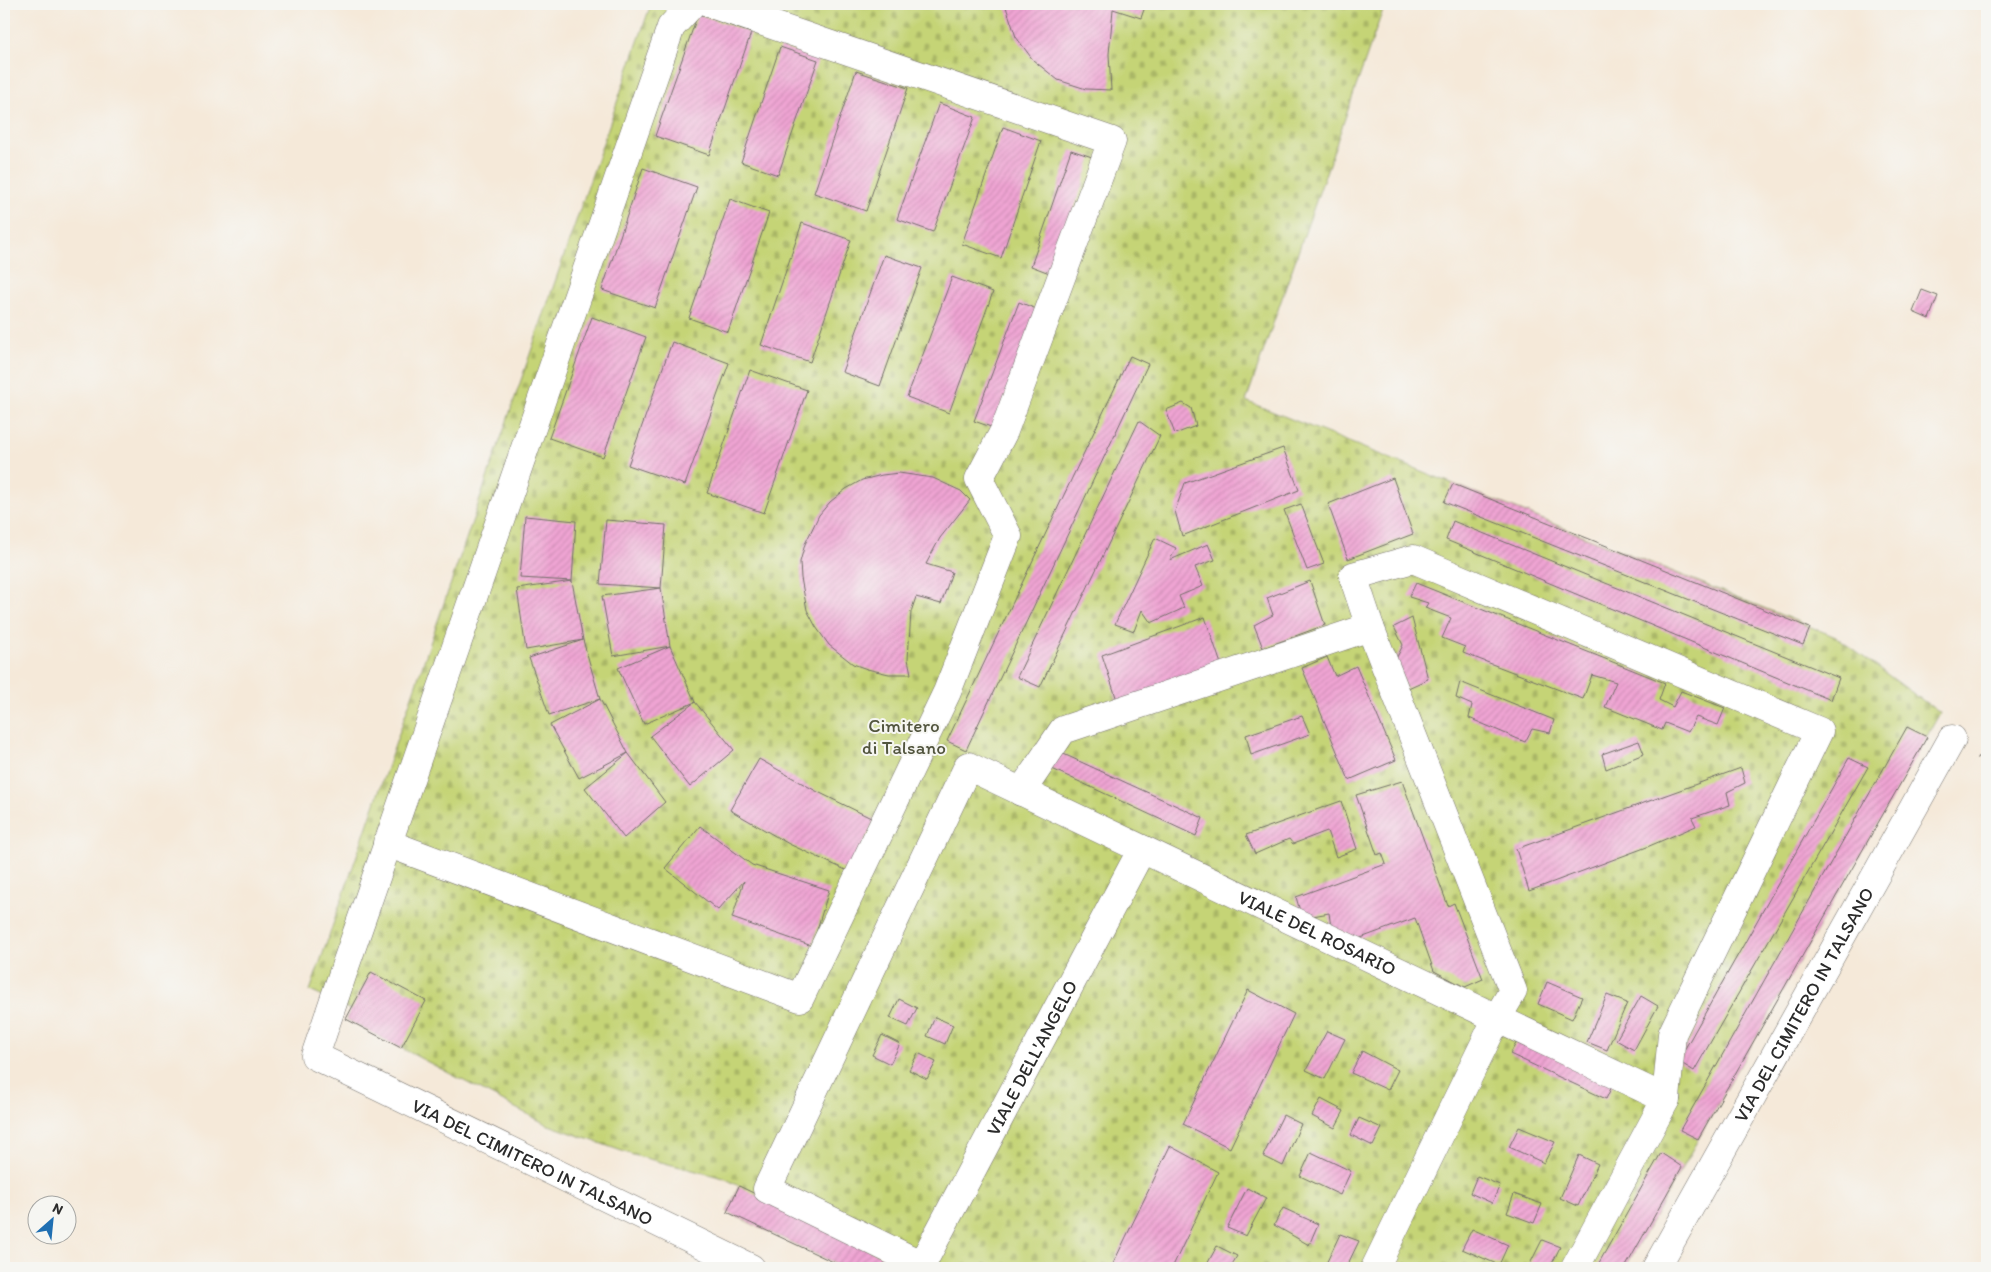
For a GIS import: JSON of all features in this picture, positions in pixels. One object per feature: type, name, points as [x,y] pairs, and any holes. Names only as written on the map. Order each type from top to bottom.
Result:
[{"type":"street","points":[[692,4],[671,27],[387,843],[800,998],[947,692],[1008,536],[979,479],[1004,431],[1112,141],[710,4]]},
{"type":"street","points":[[1375,1268],[1497,1018],[1513,991],[1370,627],[1353,576],[1413,558],[1819,731],[1672,1034],[1666,1099],[1576,1268]]},
{"type":"street","points":[[1021,792],[1063,730],[1370,627]]},
{"type":"street","name":"VIA DEL CIMITERO IN TALSANO","points":[[1656,1268],[1952,739]]},
{"type":"street","name":"VIALE DEL ROSARIO","points":[[921,1267],[767,1189],[968,766],[1666,1099]]},
{"type":"street","name":"VIA DEL CIMITERO IN TALSANO","points":[[387,843],[315,1056],[751,1268]]},
{"type":"street","name":"VIALE DELL'ANGELO","points":[[921,1267],[1142,849]]},
{"type":"green space","name":"Cimitero di Talsano","points":[[651,4],[1385,4],[1246,401],[1836,637],[1940,713],[1625,1268],[846,1268],[727,1212],[739,1186],[724,1178],[633,1155],[546,1124],[346,1019],[351,1010],[310,991]]},
{"type":"building","points":[[1005,4],[1146,4],[1141,18],[1113,9],[1109,54],[1111,90],[1086,89],[1058,80],[1033,60],[1016,37]]},
{"type":"building","points":[[698,14],[751,33],[709,155],[655,136]]},
{"type":"building","points":[[780,47],[818,60],[778,175],[741,162]]},
{"type":"building","points":[[856,71],[908,88],[866,211],[814,193]]},
{"type":"building","points":[[939,103],[975,117],[933,232],[897,219]]},
{"type":"building","points":[[1003,127],[1041,141],[1001,258],[962,244]]},
{"type":"building","points":[[1071,150],[1092,157],[1052,274],[1031,266]]},
{"type":"building","points":[[643,168],[697,187],[655,308],[602,290]]},
{"type":"building","points":[[730,199],[769,213],[728,332],[689,318]]},
{"type":"building","points":[[802,223],[851,240],[810,362],[761,345]]},
{"type":"building","points":[[884,255],[922,268],[880,386],[842,372]]},
{"type":"building","points":[[952,277],[993,292],[949,413],[907,397]]},
{"type":"building","points":[[1922,290],[1938,296],[1929,319],[1913,312]]},
{"type":"building","points":[[1019,302],[1039,310],[994,428],[974,421]]},
{"type":"building","points":[[592,317],[646,337],[603,457],[549,438]]},
{"type":"building","points":[[672,342],[729,363],[685,485],[628,465]]},
{"type":"building","points":[[1130,356],[1148,364],[966,750],[947,741]]},
{"type":"building","points":[[750,370],[807,390],[764,513],[707,493]]},
{"type":"building","points":[[1183,403],[1191,408],[1196,426],[1175,434],[1166,410]]},
{"type":"building","points":[[1139,421],[1160,436],[1040,687],[1017,677]]},
{"type":"building","points":[[1283,448],[1299,490],[1182,536],[1175,511],[1185,483]]},
{"type":"building","points":[[899,473],[933,478],[961,491],[970,500],[940,538],[926,564],[952,572],[941,604],[916,597],[911,612],[908,659],[911,674],[889,674],[867,669],[853,664],[829,645],[807,610],[800,562],[805,544],[819,515],[830,502],[846,489],[862,480]]},
{"type":"building","points":[[1393,478],[1413,534],[1348,559],[1328,504]]},
{"type":"building","points":[[1453,484],[1810,628],[1803,645],[1444,502]]},
{"type":"building","points":[[1301,504],[1324,564],[1307,570],[1284,510]]},
{"type":"building","points":[[525,516],[576,521],[572,581],[520,578]]},
{"type":"building","points":[[606,520],[666,525],[661,588],[600,584]]},
{"type":"building","points":[[1453,521],[1839,678],[1831,700],[1446,540]]},
{"type":"building","points":[[1155,538],[1176,548],[1170,560],[1208,544],[1215,560],[1195,567],[1203,586],[1179,596],[1184,608],[1151,623],[1142,610],[1134,631],[1115,624]]},
{"type":"building","points":[[572,581],[583,640],[526,650],[517,589]]},
{"type":"building","points":[[1310,581],[1325,625],[1263,648],[1254,625],[1273,615],[1267,598]]},
{"type":"building","points":[[1416,583],[1665,683],[1659,700],[1673,707],[1681,691],[1725,708],[1718,725],[1696,717],[1688,732],[1665,723],[1662,730],[1605,707],[1616,682],[1592,675],[1583,699],[1463,653],[1465,647],[1442,638],[1451,618],[1425,608],[1428,603],[1409,597]]},
{"type":"building","points":[[661,588],[670,646],[613,656],[602,596]]},
{"type":"building","points":[[1205,617],[1221,664],[1118,703],[1102,655]]},
{"type":"building","points":[[1412,618],[1428,679],[1406,689],[1396,659],[1403,645],[1394,627]]},
{"type":"building","points":[[583,640],[600,699],[549,715],[529,658]]},
{"type":"building","points":[[670,646],[695,702],[644,724],[618,668]]},
{"type":"building","points":[[1327,657],[1335,676],[1356,666],[1396,760],[1349,780],[1302,668]]},
{"type":"building","points":[[1460,682],[1554,720],[1550,733],[1532,729],[1525,742],[1469,718],[1472,705],[1456,698]]},
{"type":"building","points":[[600,699],[628,753],[579,778],[550,725]]},
{"type":"building","points":[[695,702],[734,750],[690,787],[650,736]]},
{"type":"building","points":[[1302,716],[1310,734],[1251,755],[1246,735]]},
{"type":"building","points":[[1907,727],[1927,737],[1698,1139],[1680,1130]]},
{"type":"building","points":[[1639,741],[1644,754],[1606,769],[1602,754]]},
{"type":"building","points":[[1057,751],[1203,818],[1196,836],[1050,768]]},
{"type":"building","points":[[628,753],[665,802],[624,838],[585,788]]},
{"type":"building","points":[[1849,758],[1868,767],[1694,1071],[1678,1061]]},
{"type":"building","points":[[759,759],[816,791],[875,820],[850,872],[789,844],[730,810]]},
{"type":"building","points":[[1741,768],[1745,783],[1727,792],[1730,805],[1692,818],[1696,826],[1647,847],[1529,891],[1516,849]]},
{"type":"building","points":[[1402,781],[1448,906],[1454,903],[1483,979],[1465,987],[1434,971],[1415,918],[1358,939],[1331,927],[1329,913],[1302,918],[1296,897],[1386,864],[1382,853],[1377,855],[1356,795]]},
{"type":"building","points":[[1341,801],[1357,849],[1336,857],[1327,831],[1293,844],[1289,839],[1255,854],[1246,835]]},
{"type":"building","points":[[700,826],[752,865],[829,890],[812,946],[732,918],[744,881],[718,910],[665,868]]},
{"type":"building","points":[[371,972],[426,1001],[401,1048],[346,1019]]},
{"type":"building","points":[[1547,982],[1582,997],[1572,1019],[1538,1004]]},
{"type":"building","points":[[1248,990],[1294,1014],[1230,1148],[1183,1124]]},
{"type":"building","points":[[1607,995],[1627,1003],[1607,1050],[1587,1042]]},
{"type":"building","points":[[1641,996],[1658,1006],[1634,1050],[1616,1040]]},
{"type":"building","points":[[899,999],[917,1008],[908,1026],[890,1018]]},
{"type":"building","points":[[935,1017],[953,1025],[945,1044],[927,1036]]},
{"type":"building","points":[[1327,1031],[1345,1039],[1325,1079],[1306,1070]]},
{"type":"building","points":[[882,1035],[900,1044],[890,1064],[872,1055]]},
{"type":"building","points":[[1519,1038],[1614,1082],[1606,1099],[1510,1054]]},
{"type":"building","points":[[1362,1051],[1398,1070],[1388,1090],[1351,1073]]},
{"type":"building","points":[[918,1053],[936,1062],[927,1079],[909,1070]]},
{"type":"building","points":[[1321,1099],[1344,1111],[1335,1128],[1312,1116]]},
{"type":"building","points":[[1283,1115],[1301,1124],[1283,1166],[1263,1156]]},
{"type":"building","points":[[1359,1118],[1382,1128],[1373,1146],[1351,1135]]},
{"type":"building","points":[[1519,1127],[1555,1142],[1544,1163],[1509,1147]]},
{"type":"building","points":[[1170,1146],[1218,1172],[1172,1268],[1111,1268]]},
{"type":"building","points":[[1311,1152],[1351,1171],[1340,1195],[1300,1176]]},
{"type":"building","points":[[1661,1153],[1682,1167],[1625,1268],[1596,1268]]},
{"type":"building","points":[[1579,1155],[1598,1164],[1578,1206],[1560,1198]]},
{"type":"building","points":[[1477,1176],[1500,1185],[1492,1203],[1470,1193]]},
{"type":"building","points":[[739,1186],[896,1263],[894,1268],[846,1268],[727,1212]]},
{"type":"building","points":[[1247,1188],[1266,1198],[1246,1236],[1227,1228]]},
{"type":"building","points":[[1514,1194],[1542,1204],[1534,1223],[1507,1213]]},
{"type":"building","points":[[1283,1208],[1318,1224],[1309,1245],[1274,1225]]},
{"type":"building","points":[[1472,1229],[1508,1245],[1499,1265],[1462,1249]]},
{"type":"building","points":[[1340,1234],[1359,1241],[1346,1268],[1324,1268]]},
{"type":"building","points":[[1542,1240],[1560,1247],[1550,1268],[1528,1268]]},
{"type":"building","points":[[1217,1246],[1237,1256],[1230,1268],[1205,1268]]},
{"type":"building","points":[[1400,1262],[1414,1268],[1397,1268]]}]
